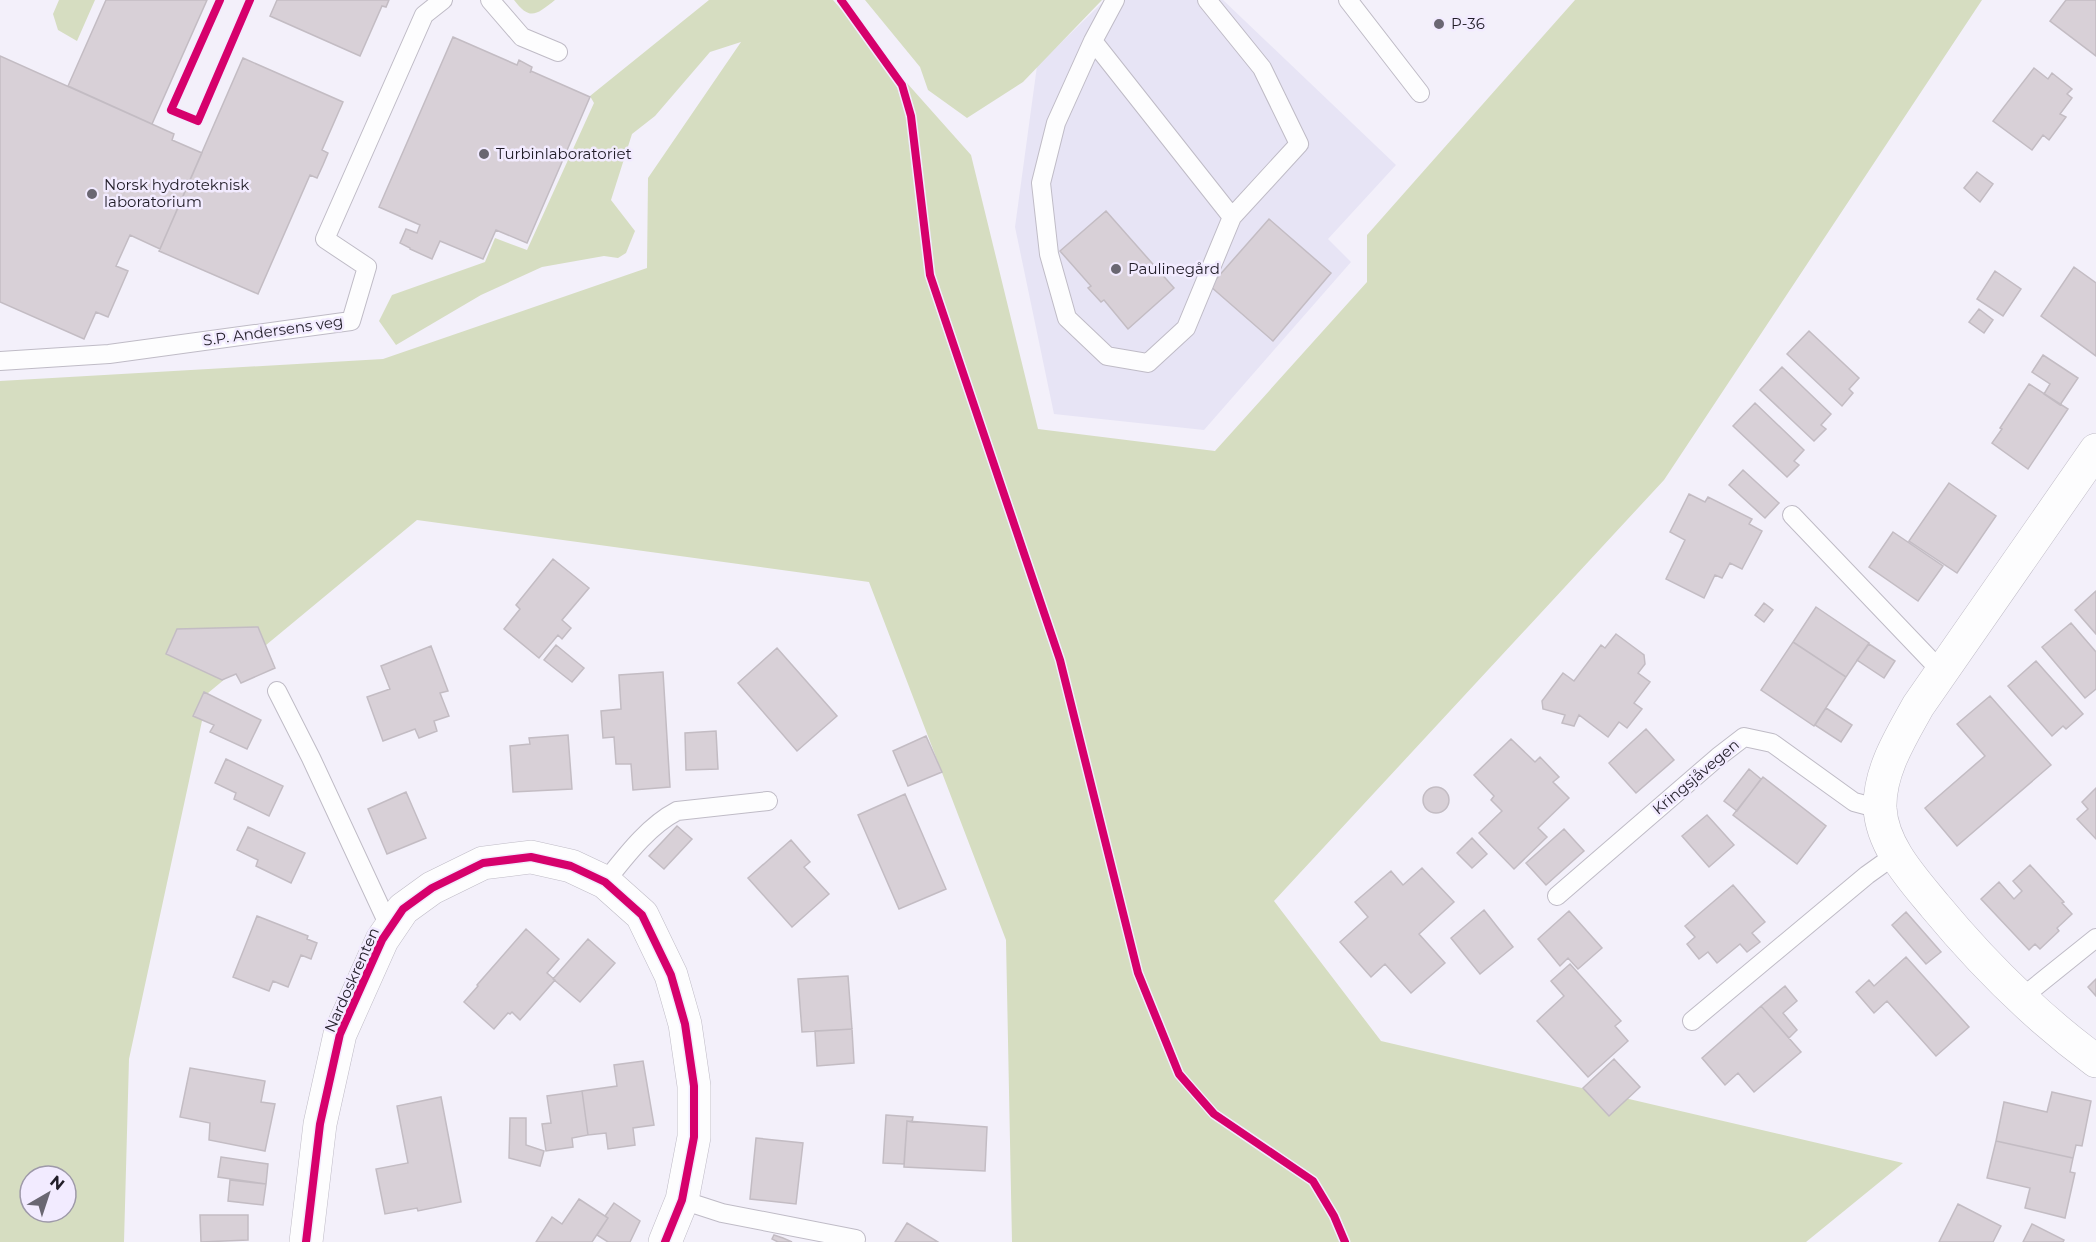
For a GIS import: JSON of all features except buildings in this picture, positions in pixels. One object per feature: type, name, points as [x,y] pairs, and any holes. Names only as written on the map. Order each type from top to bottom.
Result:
[{"type":"street","points":[[2096,450],[1918,706],[1886,772],[1881,791],[1880,809],[1884,830],[1895,855],[1969,947],[2020,999],[2096,1061]]},
{"type":"street","name":"Nardoskrenten","points":[[306,1242],[320,1124],[340,1034],[382,940],[403,909],[432,888],[483,863],[531,857],[571,866],[605,882],[642,915],[671,975],[685,1024],[694,1086],[694,1137],[682,1200],[665,1242]]},
{"type":"lane","name":"S.P. Andersens veg","points":[[0,361],[109,354],[351,321],[367,267],[325,239],[424,15],[443,0]]},
{"type":"lane","points":[[489,0],[522,38],[558,52]]},
{"type":"lane","points":[[1115,0],[1093,41],[1056,123],[1041,183],[1049,254],[1067,318],[1107,356],[1148,363],[1186,328],[1232,217],[1299,144],[1262,68],[1207,0]]},
{"type":"lane","points":[[1348,0],[1420,93]]},
{"type":"lane","points":[[1093,41],[1232,217]]},
{"type":"lane","points":[[1792,515],[1941,671]]},
{"type":"lane","points":[[277,691],[311,758],[390,928]]},
{"type":"lane","name":"Kringsjåvegen","points":[[1557,896],[1718,757],[1744,738],[1772,744],[1854,802],[1880,809]]},
{"type":"lane","points":[[605,882],[652,829],[677,811],[768,801]]},
{"type":"lane","points":[[1692,1021],[1867,875],[1895,855]]},
{"type":"lane","points":[[2020,999],[2096,938]]},
{"type":"lane","points":[[682,1200],[722,1213],[856,1239]]},
{"type":"shaded area","points":[[1105,0],[1223,0],[1396,165],[1328,239],[1351,262],[1204,430],[1054,414],[1015,227],[1037,66]]},
{"type":"green space","points":[[59,0],[95,0],[77,41],[58,30],[53,14]]},
{"type":"green space","points":[[514,0],[555,0],[533,14],[524,11]]},
{"type":"green space","points":[[709,0],[833,0],[971,155],[1038,429],[1215,451],[1367,282],[1367,235],[1575,0],[1982,0],[1664,480],[1274,901],[1381,1041],[1903,1163],[1806,1242],[1012,1242],[1006,940],[869,582],[417,520],[208,693],[129,1059],[124,1242],[0,1242],[0,381],[383,359],[647,268],[648,178],[741,42],[710,52],[655,116],[632,134],[611,200],[635,231],[626,253],[618,258],[604,256],[542,267],[481,295],[396,345],[379,321],[392,295],[485,262],[495,238],[527,250],[594,103],[590,96]]},
{"type":"green space","points":[[865,0],[1102,0],[1023,82],[967,118],[928,90],[920,67]]},
{"type":"cycle path","points":[[220,0],[171,110],[198,121],[250,0]]},
{"type":"cycle path","points":[[841,0],[902,85],[911,116],[930,275],[1060,660],[1138,973],[1179,1074],[1214,1114],[1313,1181],[1334,1216],[1345,1242]]},
{"type":"cycle path","points":[[306,1242],[320,1124],[340,1034],[382,940],[403,909],[432,888],[483,863],[531,857],[571,866],[605,882],[642,915],[671,975],[685,1024],[694,1086],[694,1137],[682,1200],[665,1242]]},
{"type":"place","name":"P-36","points":[[1439,24]]},
{"type":"place","name":"Turbinlaboratoriet","points":[[484,154]]},
{"type":"place","name":"Norsk hydroteknisk laboratorium","points":[[92,194]]},
{"type":"place","name":"Paulinegård","points":[[1116,269]]}]
